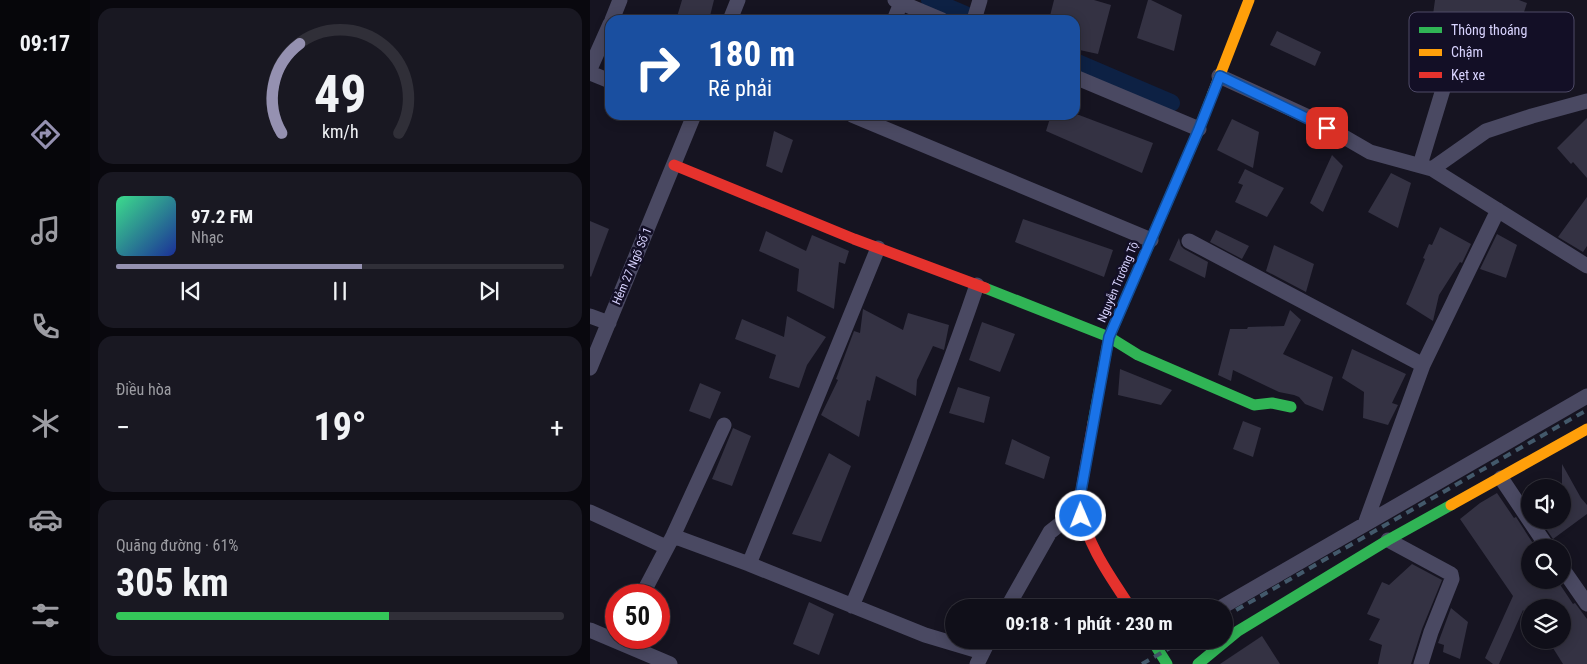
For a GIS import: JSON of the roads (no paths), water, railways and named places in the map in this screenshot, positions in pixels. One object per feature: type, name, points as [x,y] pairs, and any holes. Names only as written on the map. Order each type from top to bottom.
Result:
[{"type":"street","points":[[614,15],[620,0]]},
{"type":"street","points":[[732,15],[738,0]]},
{"type":"street","points":[[976,15],[980,0]]},
{"type":"street","name":"Nguyễn Trường Tộ","points":[[1125,599],[1102,562],[1087,532],[1079,509],[1109,337],[1199,129],[1249,0]]},
{"type":"street","points":[[895,15],[898,1],[930,15]]},
{"type":"street","points":[[605,36],[590,71],[605,78]]},
{"type":"street","points":[[1220,76],[1313,120],[1370,152],[1426,167],[1587,266]]},
{"type":"street","points":[[1080,79],[1199,129]]},
{"type":"street","points":[[1426,167],[1445,92]]},
{"type":"street","points":[[1426,167],[1486,131],[1587,101]]},
{"type":"street","name":"Hẻm 27 Ngõ Số 1","points":[[590,368],[692,120]]},
{"type":"street","points":[[866,120],[1151,240]]},
{"type":"street","points":[[674,165],[878,248],[1109,337],[1138,354],[1254,405],[1272,403],[1291,407]]},
{"type":"street","points":[[1365,524],[1423,365],[1498,210]]},
{"type":"street","points":[[1189,241],[1423,365]]},
{"type":"street","points":[[748,564],[878,248]]},
{"type":"street","points":[[852,606],[917,449],[949,366],[977,285]]},
{"type":"street","points":[[590,316],[609,323]]},
{"type":"street","points":[[1233,600],[1587,396]]},
{"type":"street","points":[[648,584],[670,542],[724,425]]},
{"type":"street","points":[[1198,664],[1238,631],[1388,540],[1587,429]]},
{"type":"street","points":[[1501,478],[1542,539]]},
{"type":"street","points":[[1012,599],[1050,532],[1079,509]]},
{"type":"street","points":[[590,512],[670,542],[748,564],[925,635],[983,652]]},
{"type":"street","points":[[1388,540],[1451,574],[1452,579],[1431,632],[1421,664]]},
{"type":"street","points":[[1571,581],[1587,604]]},
{"type":"street","points":[[590,630],[605,635]]},
{"type":"street","points":[[639,649],[670,664]]},
{"type":"street","points":[[1159,649],[1164,663]]},
{"type":"waterway","points":[[930,0],[965,15]]},
{"type":"waterway","points":[[1080,64],[1171,103]]},
{"type":"railway","points":[[1233,612],[1587,410]]},
{"type":"railway","points":[[1142,664],[1168,649]]}]
